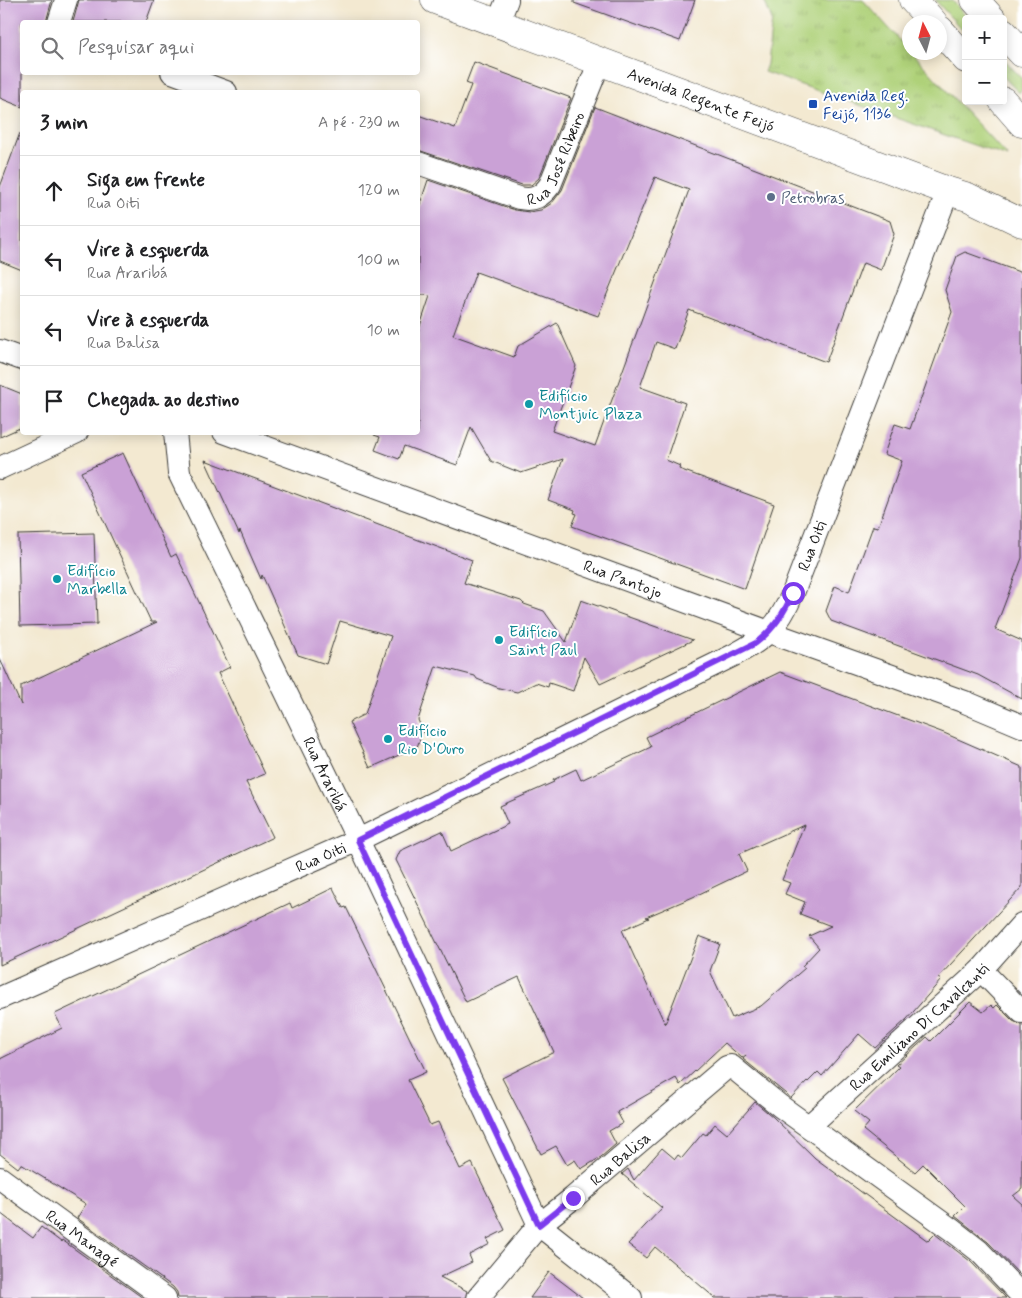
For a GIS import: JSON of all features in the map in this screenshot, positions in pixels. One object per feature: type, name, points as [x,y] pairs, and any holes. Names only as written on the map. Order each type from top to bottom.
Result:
[{"type":"main road","name":"Avenida Regente Feijó","points":[[434,0],[503,12],[600,61],[958,194],[1022,223]]},
{"type":"main road","points":[[913,0],[927,15]]},
{"type":"main road","points":[[975,0],[988,15]]},
{"type":"main road","points":[[1007,36],[1022,53]]},
{"type":"main road","points":[[947,38],[962,55]]},
{"type":"main road","points":[[1006,105],[1022,123]]},
{"type":"main road","name":"Avenida Regente Feijó","points":[[958,194],[1022,200]]},
{"type":"street","points":[[60,20],[66,0]]},
{"type":"street","name":"Rua José Ribeiro","points":[[420,163],[519,198],[530,200],[539,197],[550,185],[600,61]]},
{"type":"street","points":[[180,75],[221,90]]},
{"type":"street","name":"Rua Oiti","points":[[0,998],[358,840],[756,643],[769,632],[786,608],[793,593],[958,194]]},
{"type":"street","points":[[0,351],[20,358]]},
{"type":"street","points":[[0,468],[71,435]]},
{"type":"street","name":"Rua Araribá","points":[[176,435],[179,473],[358,840],[539,1225],[631,1298]]},
{"type":"street","name":"Rua Pantojo","points":[[232,435],[965,702],[1022,726]]},
{"type":"street","name":"Rua Emiliano Di Cavalcanti","points":[[809,1126],[981,970],[1022,924]]},
{"type":"street","points":[[981,970],[1022,1012]]},
{"type":"street","name":"Rua Balisa","points":[[478,1298],[539,1225],[727,1067],[731,1066],[734,1068],[780,1106],[809,1126]]},
{"type":"street","points":[[809,1126],[979,1251],[1022,1296]]},
{"type":"street","name":"Rua Managé","points":[[0,1178],[164,1298]]},
{"type":"green space","points":[[764,0],[863,0],[902,42],[902,60],[918,60],[1008,157],[764,72],[767,64],[772,20]]},
{"type":"green space","points":[[935,0],[952,0],[965,15],[962,15],[962,30]]},
{"type":"green space","points":[[1007,62],[1022,79],[1022,89],[1019,93],[1007,80]]},
{"type":"building","points":[[0,0],[52,0],[47,20],[20,20],[20,75],[22,75],[22,90],[20,90],[20,106],[0,98]]},
{"type":"building","points":[[79,0],[154,0],[147,20],[74,20]]},
{"type":"building","points":[[574,0],[695,0],[680,41],[574,3]]},
{"type":"building","points":[[474,62],[571,98],[539,178],[531,185],[522,185],[420,151],[420,116],[455,128],[471,85],[466,83]]},
{"type":"building","points":[[595,107],[890,221],[894,234],[881,270],[863,263],[826,362],[689,310],[675,349],[656,342],[640,387],[685,403],[666,460],[680,466],[679,469],[774,504],[745,589],[572,526],[577,514],[574,513],[575,510],[548,500],[563,459],[521,473],[491,461],[471,427],[457,465],[404,446],[399,459],[375,450],[380,437],[374,435],[420,435],[420,326],[430,296],[420,294],[420,204],[428,180],[515,210],[529,212],[541,210],[552,203],[562,190]],"holes":[[[655,177],[689,190],[595,446],[552,431],[576,366],[557,323],[518,346],[514,357],[453,335],[476,272],[598,316]]]},
{"type":"building","points":[[20,133],[20,269],[0,261],[0,187]]},
{"type":"building","points":[[965,252],[1022,273],[1022,558],[995,629],[1022,641],[1022,699],[978,675],[831,621],[826,611],[835,586],[849,592],[873,526],[878,527],[902,461],[884,454],[895,424],[910,429],[952,312],[945,290],[957,256]]},
{"type":"building","points":[[0,385],[20,393],[20,428],[0,437]]},
{"type":"building","points":[[123,453],[171,557],[176,554],[230,667],[218,673],[265,774],[246,782],[273,837],[0,965],[0,659],[21,705],[21,686],[157,622],[151,622],[81,472]]},
{"type":"building","points":[[205,460],[472,560],[464,583],[521,601],[524,604],[544,611],[566,642],[581,600],[693,640],[600,684],[584,657],[573,691],[549,683],[548,687],[536,683],[517,692],[499,688],[477,679],[475,676],[436,666],[418,720],[423,731],[417,747],[370,768],[349,722],[365,714],[391,636],[340,621],[326,664],[298,655],[262,575],[261,579]]},
{"type":"building","name":"Edifício Marbella","points":[[94,533],[97,624],[20,626],[18,535]]},
{"type":"building","points":[[780,672],[944,733],[1022,767],[1022,887],[938,978],[941,980],[907,1019],[875,1048],[859,1034],[822,1076],[818,1072],[791,1098],[743,1059],[746,1055],[742,1058],[725,1043],[680,1085],[676,1078],[617,1112],[623,1123],[609,1131],[616,1144],[601,1157],[581,1169],[575,1160],[567,1165],[556,1146],[541,1154],[502,1078],[554,1052],[519,977],[466,1002],[396,860],[400,851],[442,831],[451,851],[508,824],[500,806],[554,782],[553,780],[576,769],[581,780],[651,747],[646,737]],"holes":[[[804,825],[782,880],[790,883],[785,894],[805,902],[800,914],[831,926],[809,936],[819,948],[802,966],[805,968],[761,1006],[732,1018],[710,971],[720,944],[699,936],[665,1024],[622,930],[649,918],[646,917],[747,871],[739,854]]]},
{"type":"building","points":[[333,888],[343,908],[346,907],[426,1072],[408,1080],[430,1125],[438,1122],[460,1169],[472,1163],[505,1230],[487,1239],[490,1244],[469,1255],[472,1262],[440,1277],[467,1291],[465,1298],[178,1298],[177,1292],[173,1287],[77,1218],[86,1204],[21,1164],[18,1168],[0,1154],[0,1059],[62,1028],[55,1014],[290,903],[292,908]]},
{"type":"building","points":[[970,1002],[983,1012],[991,1005],[994,1008],[997,1005],[1013,1021],[1022,1025],[1022,1189],[1013,1196],[1022,1204],[1022,1277],[988,1242],[955,1216],[965,1206],[923,1164],[915,1172],[863,1130],[869,1123],[854,1111],[899,1067],[896,1065],[927,1037],[931,1041]]},
{"type":"building","points":[[755,1102],[815,1158],[928,1241],[935,1234],[970,1261],[1006,1298],[715,1298],[655,1247],[646,1258],[628,1244],[662,1208],[622,1174],[628,1169],[634,1180],[662,1148],[675,1159],[678,1155],[682,1158],[703,1133],[706,1135],[715,1124],[727,1134]]},
{"type":"building","points":[[0,1213],[33,1238],[41,1227],[143,1298],[0,1298]]},
{"type":"building","points":[[549,1272],[583,1298],[530,1298]]},
{"type":"place","name":"Avenida Reg. Feijó, 1136","points":[[813,104]]},
{"type":"place","name":"Petrobras","points":[[771,197]]},
{"type":"place","name":"Edifício Montjuic Plaza","points":[[529,404]]},
{"type":"place","name":"Edifício Marbella","points":[[57,579]]},
{"type":"place","name":"Edifício Saint Paul","points":[[499,640]]},
{"type":"place","name":"Edifício Rio D'Ouro","points":[[388,739]]},
{"type":"route","points":[[573,1198],[539,1225],[358,840],[756,643],[769,632],[780,618],[793,593]]}]
